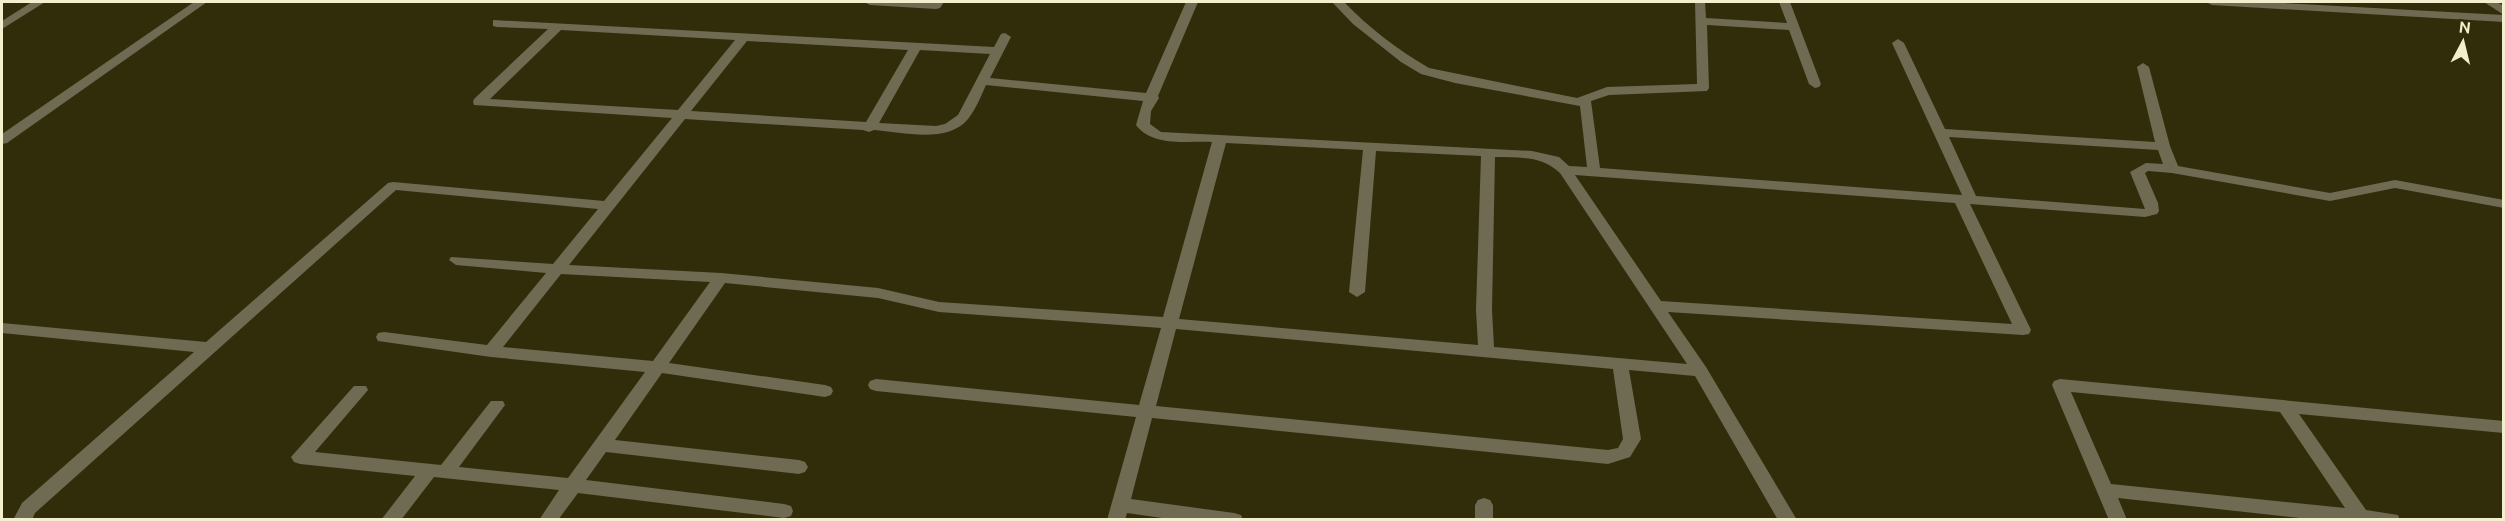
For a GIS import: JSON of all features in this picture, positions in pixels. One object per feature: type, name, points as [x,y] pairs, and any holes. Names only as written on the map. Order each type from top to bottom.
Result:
[{"type":"street","points":[[2,26],[39,2]]},
{"type":"street","points":[[2,140],[201,2]]},
{"type":"street","points":[[870,2],[936,6],[938,2]]},
{"type":"street","points":[[1192,2],[1153,98],[1145,111],[1143,125],[1147,131],[1157,135],[1220,139],[1532,155],[1554,160],[1565,170],[1701,371],[1788,519]]},
{"type":"street","points":[[1338,2],[1357,22],[1405,59],[1425,71],[1500,87],[1582,100],[1607,91],[1703,88],[1700,2]]},
{"type":"street","points":[[1785,2],[1815,84]]},
{"type":"street","points":[[2211,2],[2504,19]]},
{"type":"street","points":[[2490,2],[2504,12]]},
{"type":"street","points":[[1702,21],[1794,27]]},
{"type":"street","points":[[497,23],[997,51]]},
{"type":"street","points":[[558,26],[478,102],[923,131],[949,127],[963,117],[1005,36]]},
{"type":"street","points":[[490,351],[744,37]]},
{"type":"street","points":[[1655,306],[2023,330],[1966,200],[1940,133],[1898,43]]},
{"type":"street","points":[[869,128],[916,46]]},
{"type":"street","points":[[2143,67],[2163,146],[2172,169]]},
{"type":"street","points":[[981,81],[1153,98]]},
{"type":"street","points":[[1582,100],[1588,106],[1594,172]]},
{"type":"street","points":[[1940,133],[2163,146]]},
{"type":"street","points":[[1220,139],[1118,512],[1234,519]]},
{"type":"street","points":[[1358,292],[1370,146]]},
{"type":"street","points":[[1486,351],[1484,310],[1488,153]]},
{"type":"street","points":[[1565,170],[2145,213],[2152,211],[2151,203],[2137,172],[2146,167],[2172,169],[2330,197],[2395,184],[2504,204]]},
{"type":"street","points":[[22,519],[28,508],[393,186],[609,206]]},
{"type":"street","points":[[456,260],[557,269],[721,278],[878,293],[939,307],[1169,323],[1701,371]]},
{"type":"street","points":[[548,519],[721,278]]},
{"type":"street","points":[[2,328],[207,348]]},
{"type":"street","points":[[384,337],[490,351],[657,367],[825,391]]},
{"type":"street","points":[[876,385],[1608,456],[1622,454],[1630,448],[1632,440],[1620,363]]},
{"type":"street","points":[[2118,519],[2060,385],[2504,427]]},
{"type":"street","points":[[360,390],[300,457],[573,485],[784,511]]},
{"type":"street","points":[[390,519],[438,471],[496,405]]},
{"type":"street","points":[[2286,408],[2360,516]]},
{"type":"street","points":[[602,445],[799,467]]},
{"type":"street","points":[[2105,490],[2391,519]]}]
